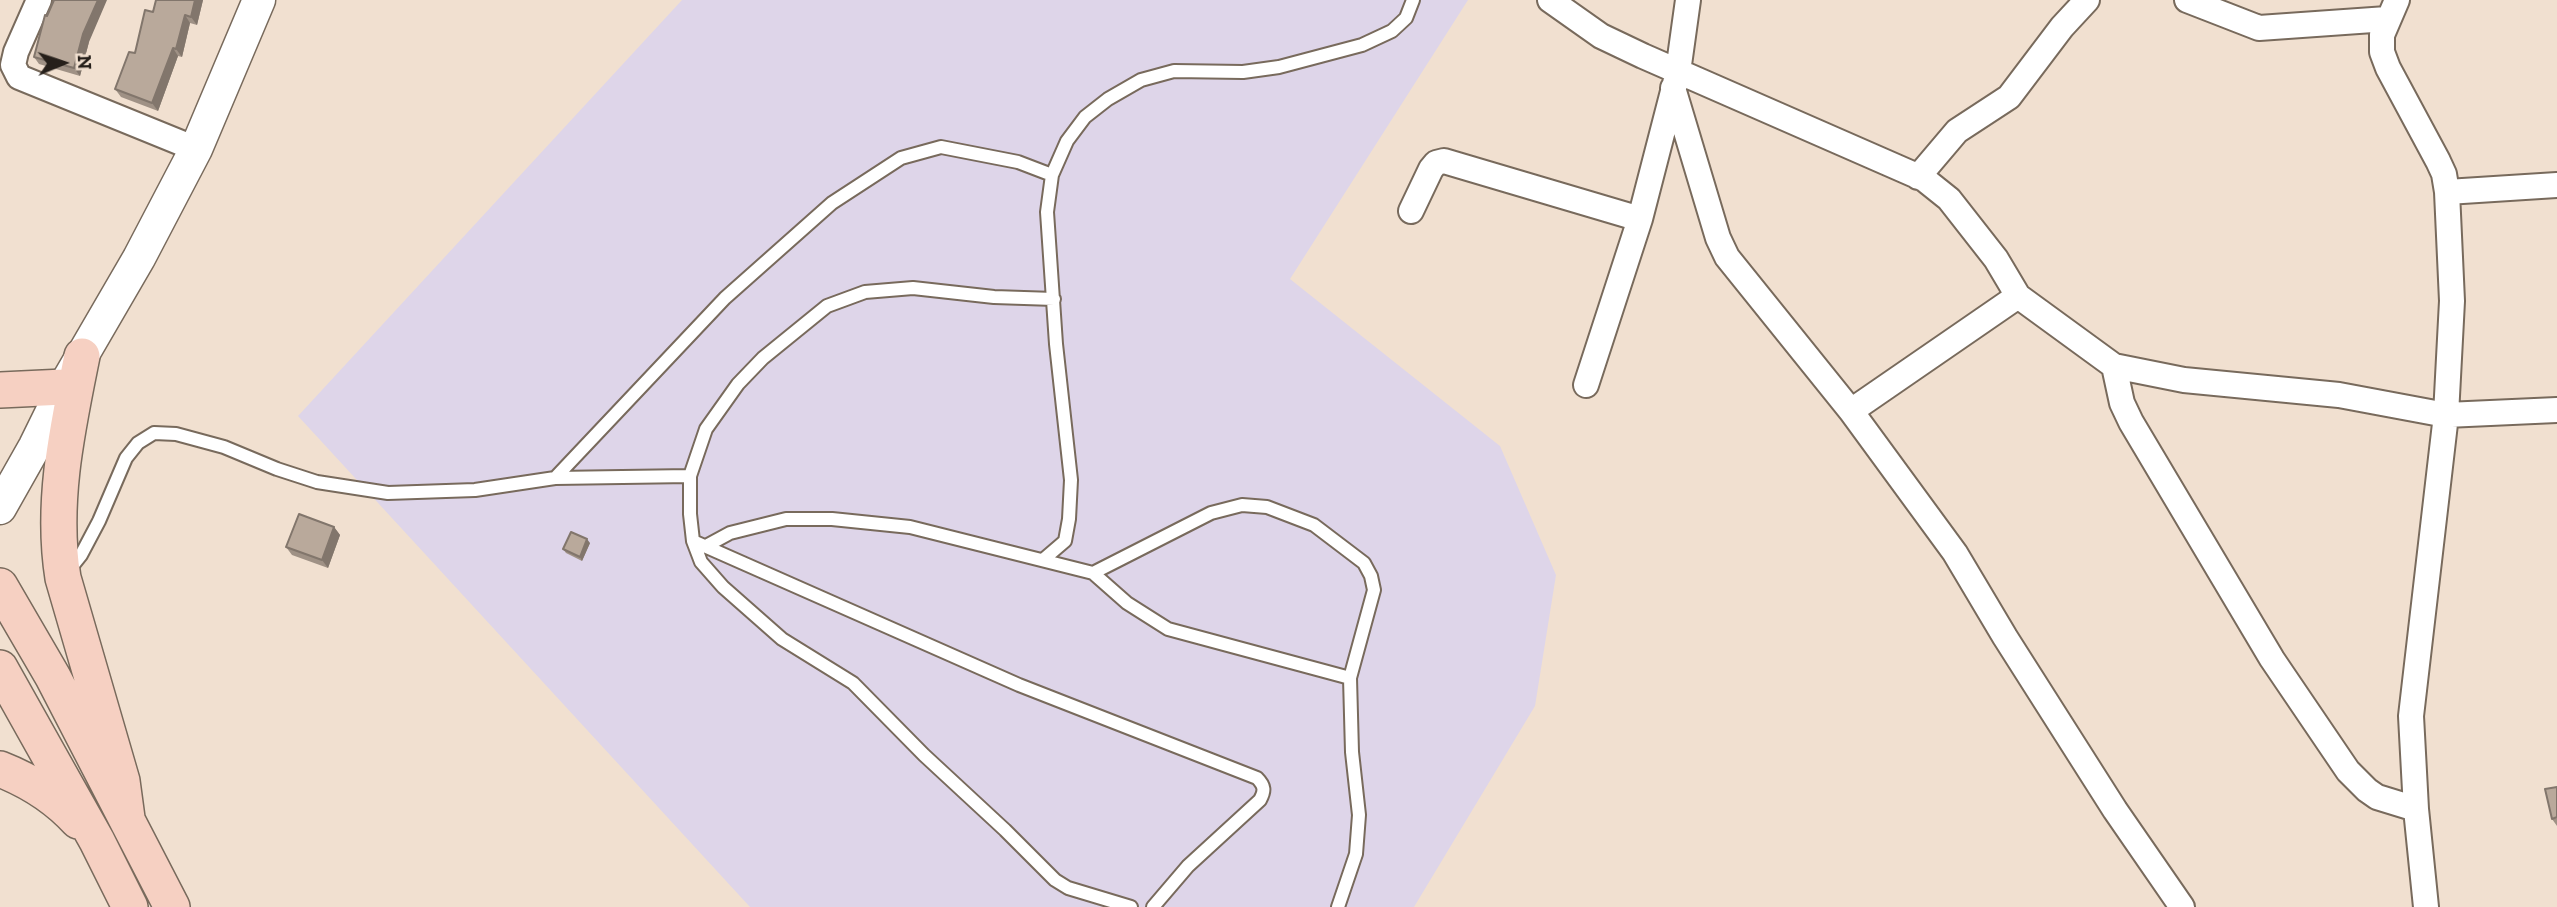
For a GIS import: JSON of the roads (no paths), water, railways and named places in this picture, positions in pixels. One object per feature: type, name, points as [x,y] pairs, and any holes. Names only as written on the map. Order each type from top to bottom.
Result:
[{"type":"main road","points":[[82,356],[61,471],[59,545],[62,578],[122,781],[127,818]]},
{"type":"main road","points":[[0,390],[64,387]]},
{"type":"main road","points":[[0,586],[53,677],[172,907]]},
{"type":"main road","points":[[0,668],[97,841],[130,907]]},
{"type":"main road","points":[[0,769],[18,776],[67,809],[97,841]]},
{"type":"street","points":[[39,0],[16,52],[13,65],[19,77],[196,149]]},
{"type":"street","points":[[0,508],[64,387],[139,258],[196,149],[259,0]]},
{"type":"street","points":[[1550,0],[1601,36],[1676,80],[1918,177],[1936,187],[1996,260],[2018,296],[2114,366],[2184,380],[2339,395],[2446,415],[2557,410]]},
{"type":"street","points":[[1586,385],[1640,219],[1676,80],[1688,0]]},
{"type":"street","points":[[1918,177],[1957,131],[2009,97],[2062,27],[2087,0]]},
{"type":"street","points":[[2187,0],[2259,28],[2392,9],[2382,35],[2382,52],[2444,174],[2452,302],[2446,415],[2411,716],[2416,809],[2426,907]]},
{"type":"street","points":[[1676,80],[1718,238],[1727,257],[1851,411],[1955,553],[2100,787],[2182,907]]},
{"type":"street","points":[[1411,211],[1431,169],[1436,163],[1444,162],[1640,219]]},
{"type":"street","points":[[2447,192],[2557,185]]},
{"type":"street","points":[[1851,411],[2018,296]]},
{"type":"street","points":[[2114,366],[2122,403],[2131,422],[2279,670],[2348,771],[2377,797],[2416,809]]},
{"type":"lane","points":[[1044,559],[1065,541],[1069,519],[1071,480],[1056,344],[1047,212],[1052,176],[1068,141],[1085,117],[1108,99],[1142,80],[1174,71],[1243,72],[1279,67],[1362,45],[1378,40],[1392,31],[1406,18],[1413,0]]},
{"type":"lane","points":[[555,478],[725,298],[832,204],[901,158],[941,147],[1018,162],[1052,176]]},
{"type":"lane","points":[[1054,299],[994,297],[913,288],[865,292],[827,306],[763,358],[737,384],[706,429],[690,475],[693,541],[701,562],[723,587],[782,639],[853,683],[1055,880],[1068,888],[1131,907]]},
{"type":"lane","points":[[62,578],[81,555],[126,458],[138,443],[154,433],[176,434],[212,443],[317,482],[361,490],[413,493],[475,490],[555,478],[690,475]]},
{"type":"lane","points":[[1093,573],[1211,513],[1241,505],[1267,507],[1314,525],[1364,564],[1371,576],[1374,590],[1350,678],[1352,752],[1359,815],[1356,854],[1338,907]]},
{"type":"lane","points":[[706,547],[730,533],[786,519],[832,519],[910,527],[1093,573],[1127,603],[1168,629],[1350,678]]},
{"type":"lane","points":[[693,541],[1019,685],[1257,778],[1263,784],[1264,792],[1259,800],[1188,866],[1153,907]]}]
